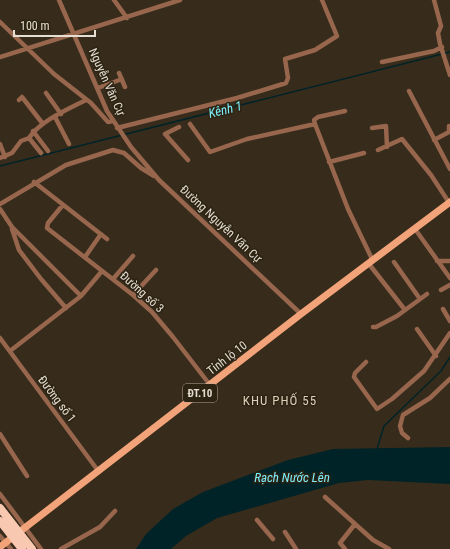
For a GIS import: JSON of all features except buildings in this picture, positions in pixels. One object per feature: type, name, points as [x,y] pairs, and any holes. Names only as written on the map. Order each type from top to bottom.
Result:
[{"type":"highway","points":[[0,508],[32,549]]},
{"type":"highway","points":[[0,521],[22,549]]},
{"type":"main road","name":"Tỉnh lộ 10","points":[[3,545],[301,314],[450,203]]},
{"type":"street","name":"Nguyễn Văn Cự","points":[[59,0],[107,111],[117,128],[131,146]]},
{"type":"street","points":[[114,0],[127,18]]},
{"type":"street","points":[[0,57],[180,0]]},
{"type":"street","points":[[117,128],[237,98],[286,83],[288,78],[285,59],[315,50],[337,36],[322,0]]},
{"type":"street","points":[[434,0],[441,26],[438,33],[450,75]]},
{"type":"street","points":[[0,22],[54,74],[86,100],[108,122],[113,121]]},
{"type":"street","points":[[382,62],[442,48]]},
{"type":"street","points":[[118,74],[125,87]]},
{"type":"street","points":[[98,88],[122,79]]},
{"type":"street","points":[[409,91],[450,170]]},
{"type":"street","points":[[46,93],[61,114]]},
{"type":"street","points":[[19,100],[22,97],[42,124]]},
{"type":"street","points":[[0,146],[2,158],[12,153],[21,141],[29,138],[42,124],[86,100]]},
{"type":"street","points":[[190,124],[210,152],[247,139],[315,122],[318,117],[345,111]]},
{"type":"street","points":[[55,117],[70,144]]},
{"type":"street","points":[[315,122],[329,162],[371,262],[405,310]]},
{"type":"street","points":[[372,128],[386,126],[387,147]]},
{"type":"street","points":[[434,140],[449,132],[449,126]]},
{"type":"street","points":[[179,127],[165,134],[188,160]]},
{"type":"street","points":[[34,131],[48,151]]},
{"type":"street","points":[[29,138],[41,153]]},
{"type":"street","points":[[378,150],[402,139],[431,175],[450,203]]},
{"type":"street","name":"Đường Nguyễn Văn Cự","points":[[131,146],[156,176],[301,314]]},
{"type":"street","points":[[0,204],[34,182],[76,161],[117,150],[124,153],[141,168],[156,176]]},
{"type":"street","points":[[329,162],[364,153]]},
{"type":"street","points":[[34,182],[62,206],[107,239]]},
{"type":"street","name":"Đường số 3","points":[[62,206],[48,223],[48,228],[133,295],[152,312],[210,385]]},
{"type":"street","points":[[0,209],[12,228],[81,296]]},
{"type":"street","points":[[12,228],[19,250],[66,308]]},
{"type":"street","points":[[415,230],[450,278]]},
{"type":"street","points":[[84,257],[101,234]]},
{"type":"street","points":[[113,279],[133,256]]},
{"type":"street","points":[[437,261],[450,261]]},
{"type":"street","points":[[394,262],[420,299]]},
{"type":"street","points":[[133,295],[156,270]]},
{"type":"street","points":[[10,351],[81,296],[102,271]]},
{"type":"street","points":[[441,290],[450,285]]},
{"type":"street","points":[[373,327],[391,320],[427,294]]},
{"type":"street","points":[[443,309],[450,321]]},
{"type":"street","points":[[417,329],[436,356]]},
{"type":"street","points":[[366,362],[355,373],[354,377],[377,408],[380,408],[424,371],[436,356],[450,333]]},
{"type":"street","name":"Đường số 1","points":[[0,338],[99,472]]},
{"type":"street","points":[[408,438],[402,433],[400,426],[404,415],[430,398],[450,379]]},
{"type":"street","points":[[0,434],[27,476]]},
{"type":"street","points":[[0,494],[41,549]]},
{"type":"street","points":[[325,497],[373,540],[389,549]]},
{"type":"street","points":[[61,549],[100,527],[114,511]]},
{"type":"street","points":[[257,520],[273,539]]},
{"type":"street","points":[[345,549],[340,543],[355,524]]},
{"type":"street","points":[[285,532],[296,549]]},
{"type":"street","points":[[0,536],[3,545],[11,549]]},
{"type":"water","name":"Rạch Nước Lên","points":[[450,447],[450,484],[368,480],[339,483],[217,518],[186,536],[171,549],[136,549],[146,534],[173,509],[203,492],[288,460],[333,449]]},
{"type":"waterway","name":"Kênh 1","points":[[0,166],[450,52]]},
{"type":"waterway","points":[[377,449],[384,426],[441,371],[450,357]]},
{"type":"district","name":"KHU PHỐ 55","points":[[280,400]]}]
